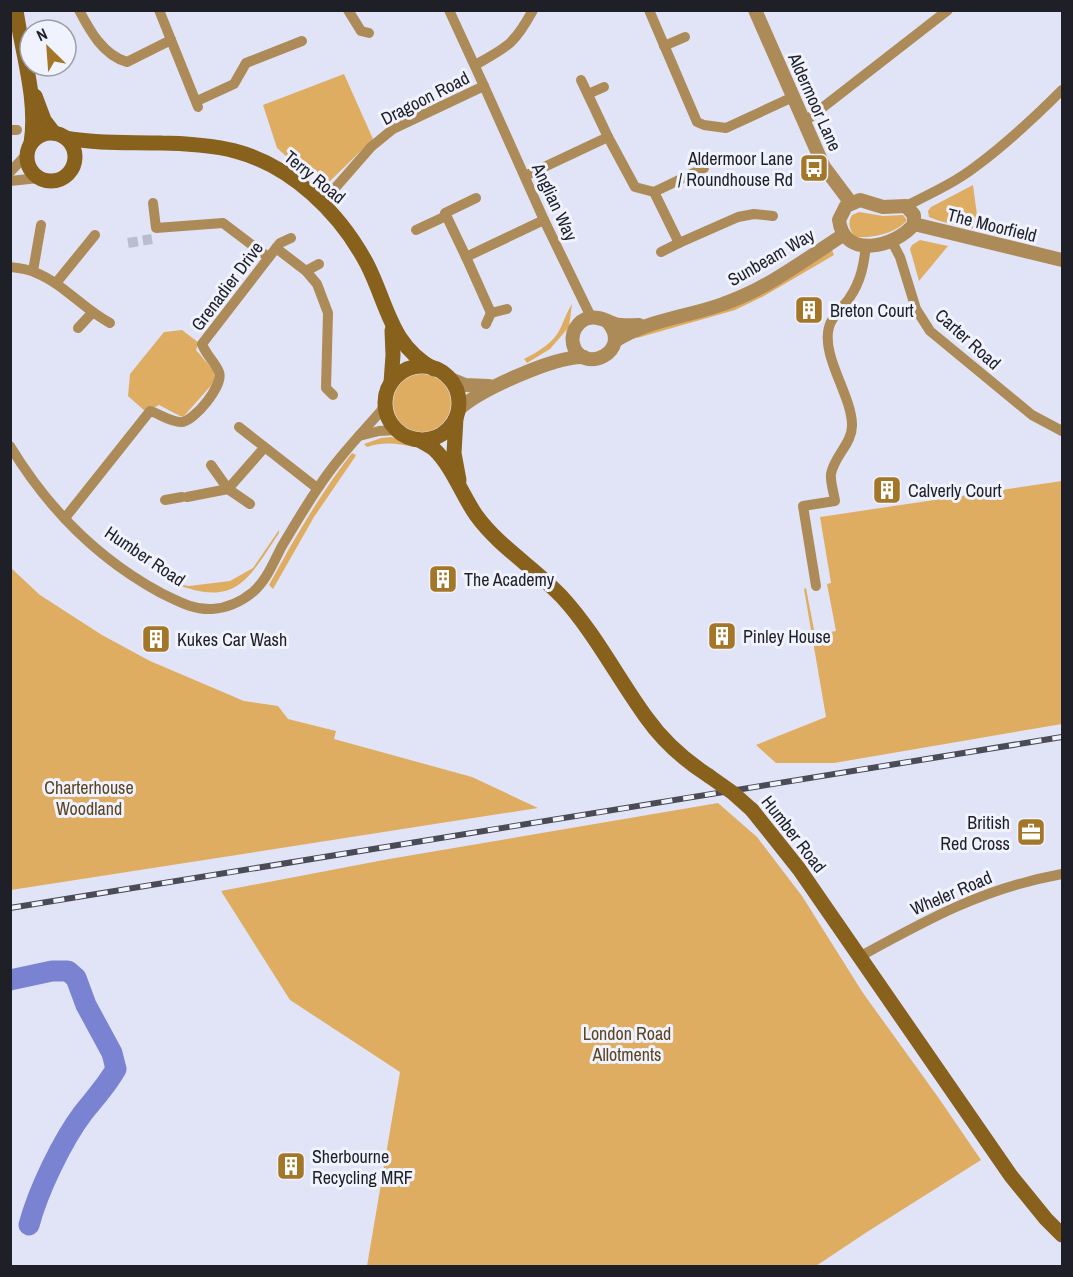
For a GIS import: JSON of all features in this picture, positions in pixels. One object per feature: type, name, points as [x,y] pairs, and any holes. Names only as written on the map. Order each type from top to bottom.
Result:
[{"type":"main road","points":[[16,10],[28,79],[32,121],[28,166],[39,178],[52,181],[62,178],[71,171],[74,163],[74,148],[44,120],[28,79]]},
{"type":"main road","points":[[29,148],[43,134],[60,135]]},
{"type":"main road","name":"Terry Road","points":[[60,135],[120,143],[164,143],[232,150],[270,165],[322,203],[342,225],[361,255],[400,339],[419,361],[434,369]]},
{"type":"main road","name":"Terry Road","points":[[74,163],[94,151],[120,143]]},
{"type":"main road","name":"Terry Road","points":[[390,321],[393,339],[391,383]]},
{"type":"main road","points":[[415,367],[434,369],[448,378],[458,393],[457,414],[449,428],[439,436],[430,440],[406,437],[397,430],[387,415],[385,402],[391,383],[403,372],[415,367]]},
{"type":"main road","name":"Humber Road","points":[[457,414],[453,453],[461,489]]},
{"type":"main road","name":"Humber Road","points":[[419,440],[434,449],[476,515],[498,540],[562,597],[598,643],[646,718],[663,737],[691,764],[733,793],[752,810],[799,869],[1011,1176],[1062,1235]]},
{"type":"street","points":[[79,10],[91,33],[118,59],[127,62],[171,40]]},
{"type":"street","points":[[159,10],[197,104],[234,84],[246,63],[303,41]]},
{"type":"street","points":[[348,10],[361,31],[369,33]]},
{"type":"street","points":[[449,10],[484,86]]},
{"type":"street","points":[[474,66],[515,40],[533,10]]},
{"type":"street","points":[[650,10],[697,122],[726,128],[793,97]]},
{"type":"street","name":"Aldermoor Lane","points":[[755,10],[824,167],[851,203]]},
{"type":"street","points":[[804,122],[948,10]]},
{"type":"street","points":[[664,46],[685,38]]},
{"type":"street","points":[[580,80],[635,187],[654,192],[704,168]]},
{"type":"street","name":"Dragoon Road","points":[[322,203],[371,147],[393,129],[484,86],[490,101]]},
{"type":"street","points":[[588,94],[604,87]]},
{"type":"street","points":[[906,206],[914,215],[914,224],[906,232],[891,240],[866,245],[855,244],[843,235],[839,220],[841,213],[851,203],[860,201],[883,207],[906,206],[953,182],[975,167],[1030,121],[1062,90]]},
{"type":"street","name":"Anglian Way","points":[[490,101],[591,317]]},
{"type":"street","points":[[525,176],[609,137]]},
{"type":"street","points":[[10,172],[29,148]]},
{"type":"street","points":[[10,181],[39,178]]},
{"type":"street","points":[[654,192],[679,243]]},
{"type":"street","points":[[416,230],[476,198]]},
{"type":"street","points":[[152,239],[156,228],[153,203]]},
{"type":"street","points":[[661,252],[738,217],[754,214],[773,216]]},
{"type":"street","points":[[446,216],[491,312],[486,324]]},
{"type":"street","points":[[466,257],[544,219]]},
{"type":"street","points":[[156,228],[223,223],[306,271],[317,284],[328,313],[326,388],[333,395]]},
{"type":"street","name":"The Moorfield","points":[[914,224],[1062,260]]},
{"type":"street","points":[[33,271],[41,225]]},
{"type":"street","points":[[56,283],[95,235]]},
{"type":"street","name":"Sunbeam Way","points":[[615,341],[628,332],[646,325],[708,309],[741,297],[843,235]]},
{"type":"street","name":"Grenadier Drive","points":[[65,518],[150,411],[182,422],[190,420],[207,402],[220,381],[220,373],[202,344],[280,243],[291,238]]},
{"type":"street","name":"Carter Road","points":[[891,240],[900,257],[916,309],[930,331],[1032,416],[1062,431]]},
{"type":"street","points":[[816,586],[803,506],[835,501],[830,476],[835,462],[850,438],[853,427],[852,416],[830,351],[829,325],[859,282],[866,245]]},
{"type":"street","points":[[306,271],[319,264]]},
{"type":"street","points":[[10,267],[33,271],[56,283],[92,313],[110,323]]},
{"type":"street","points":[[491,312],[507,309]]},
{"type":"street","points":[[78,328],[92,313]]},
{"type":"street","points":[[457,414],[479,393],[545,365],[556,361],[584,357],[598,359],[605,356],[615,341],[612,327],[600,318],[591,317],[583,320],[577,325],[572,338],[561,353],[545,365]]},
{"type":"street","name":"Sunbeam Way","points":[[607,321],[626,325],[646,325]]},
{"type":"street","points":[[572,338],[575,348],[584,357]]},
{"type":"street","points":[[448,378],[465,385],[496,386]]},
{"type":"street","name":"Humber Road","points":[[10,446],[34,483],[80,535],[108,558],[154,589],[189,606],[214,609],[242,600],[264,580],[317,488],[381,411],[385,402]]},
{"type":"street","points":[[239,427],[317,488]]},
{"type":"street","points":[[359,436],[379,430],[397,430]]},
{"type":"street","points":[[165,500],[228,489],[264,448]]},
{"type":"street","points":[[212,465],[228,489],[250,504]]},
{"type":"street","name":"Wheler Road","points":[[859,957],[969,900],[1008,886],[1062,874]]},
{"type":"green space","points":[[344,74],[373,139],[329,182],[287,157],[277,148],[263,105]]},
{"type":"green space","points":[[973,185],[979,230],[929,217],[928,211],[931,207]]},
{"type":"green space","points":[[859,212],[883,216],[903,215],[907,220],[897,229],[883,234],[855,237],[849,224],[852,215]]},
{"type":"green space","points":[[920,240],[948,246],[919,281],[910,249]]},
{"type":"green space","points":[[832,250],[834,255],[764,296],[735,310],[637,338],[636,334]]},
{"type":"green space","points":[[572,304],[569,327],[550,349],[527,363],[524,359],[540,350],[558,333]]},
{"type":"green space","points":[[182,330],[199,343],[196,350],[214,371],[215,381],[184,416],[159,405],[146,412],[128,396],[130,374],[164,332]]},
{"type":"green space","points":[[422,374],[438,379],[446,387],[451,403],[446,419],[438,427],[422,432],[406,427],[398,419],[393,403],[398,387],[406,379]]},
{"type":"green space","points":[[391,437],[415,443],[413,447],[379,444],[367,447],[364,444],[381,438]]},
{"type":"green space","points":[[352,453],[356,455],[355,457],[314,517],[273,589],[269,585],[298,534],[329,484]]},
{"type":"green space","points":[[1062,481],[1062,724],[834,763],[776,763],[756,745],[826,717],[804,589],[806,588],[815,635],[836,631],[827,584],[831,583],[820,517]]},
{"type":"green space","points":[[279,530],[248,577],[226,591],[194,590],[173,583],[189,586],[230,581],[253,568]]},
{"type":"green space","name":"Charterhouse Woodland","points":[[11,568],[40,595],[102,635],[150,661],[244,701],[278,706],[288,719],[336,731],[334,739],[472,777],[538,808],[11,890]]},
{"type":"green space","name":"London Road Allotments","points":[[718,803],[757,837],[802,896],[863,993],[981,1160],[816,1266],[367,1266],[400,1072],[290,1000],[221,891],[389,859]]},
{"type":"waterway","points":[[10,980],[52,971],[68,971],[76,978],[86,1005],[112,1053],[116,1069],[83,1113],[59,1152],[29,1225]]},
{"type":"tunnel","points":[[128,243],[152,239]]},
{"type":"railway","points":[[10,908],[1062,737]]},
{"type":"place","name":"Aldermoor Lane / Roundhouse Rd","points":[[814,168]]},
{"type":"place","name":"Breton Court","points":[[809,310]]},
{"type":"place","name":"Calverly Court","points":[[887,490]]},
{"type":"place","name":"The Academy","points":[[443,579]]},
{"type":"place","name":"Pinley House","points":[[722,636]]},
{"type":"place","name":"Kukes Car Wash","points":[[156,639]]},
{"type":"place","name":"British Red Cross","points":[[1031,832]]},
{"type":"place","name":"Sherbourne Recycling MRF","points":[[291,1166]]}]
